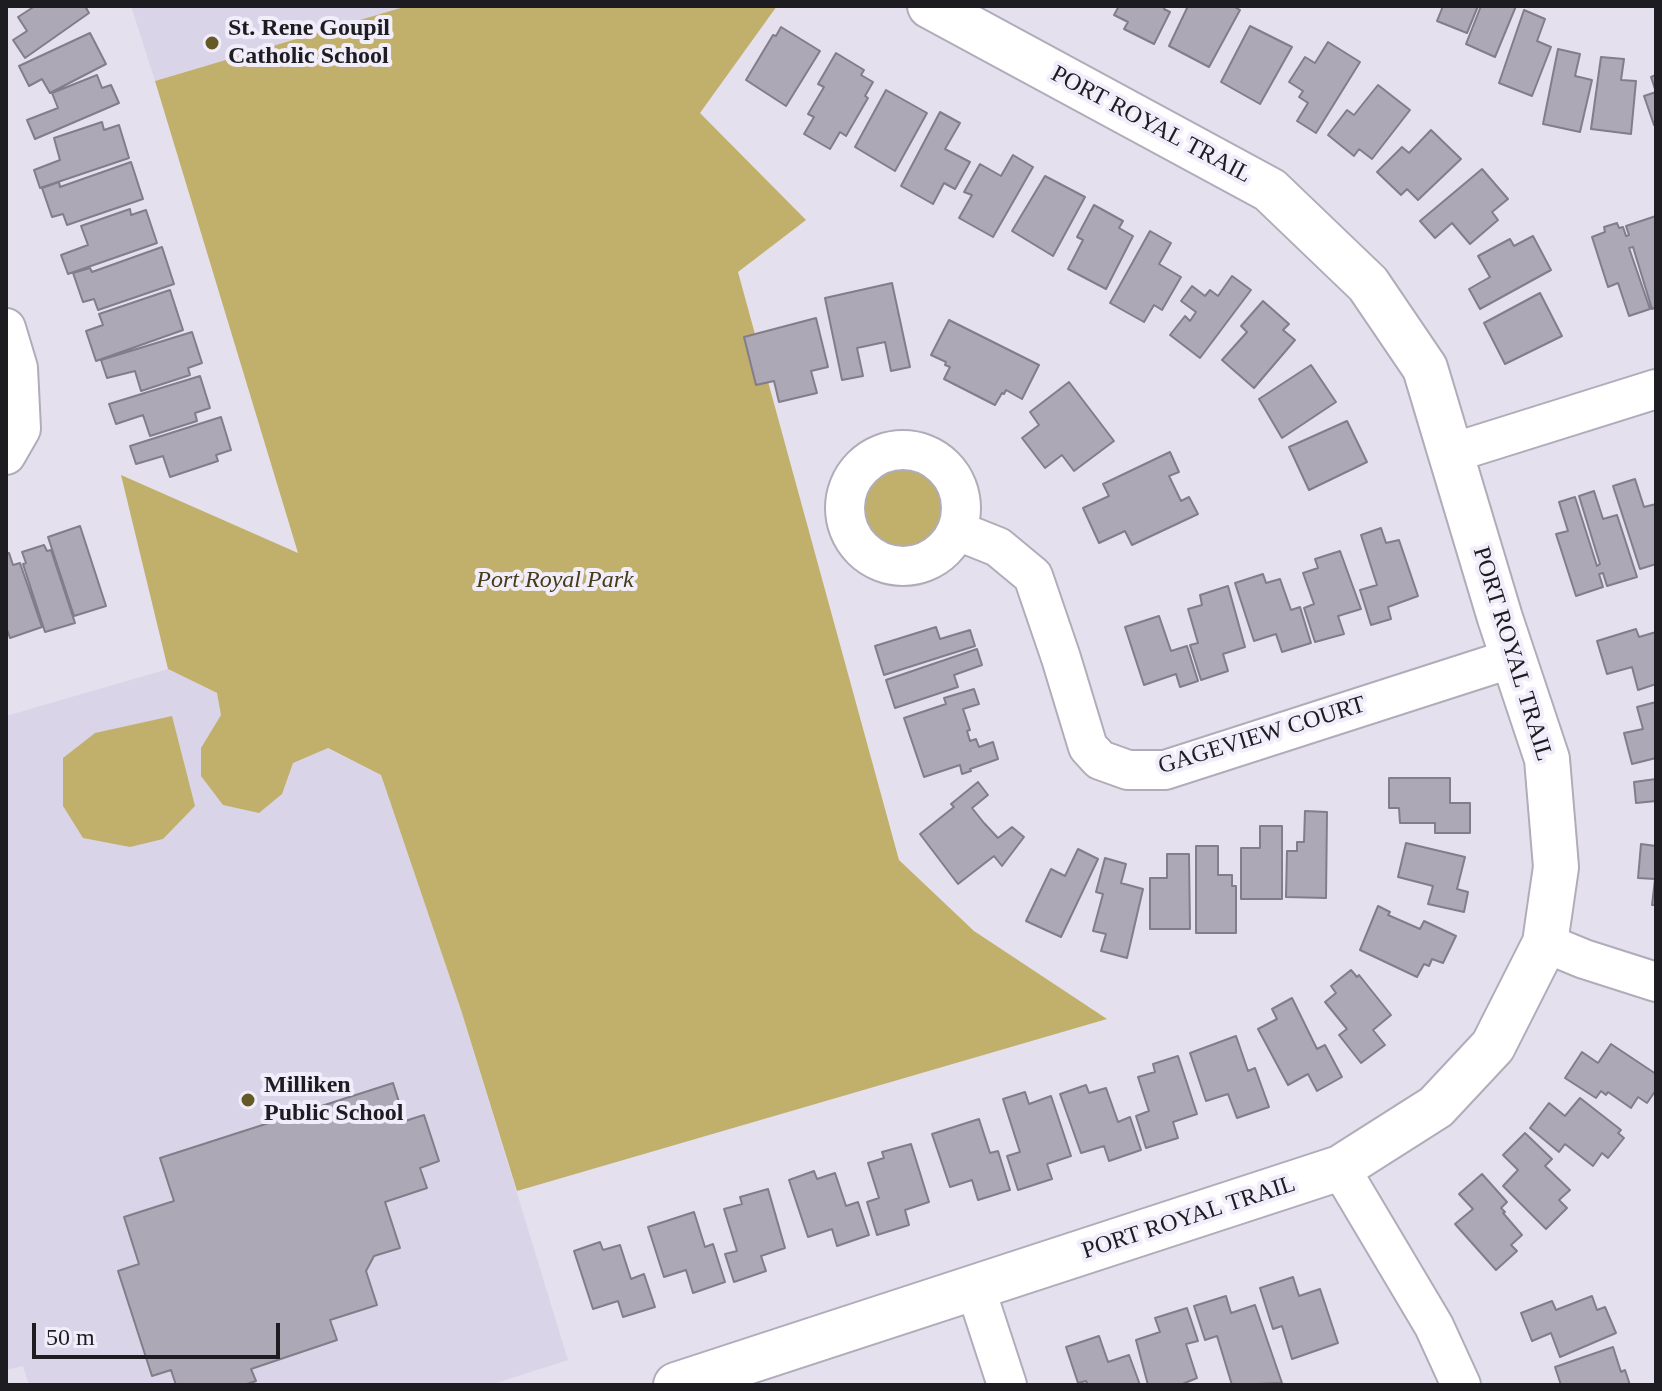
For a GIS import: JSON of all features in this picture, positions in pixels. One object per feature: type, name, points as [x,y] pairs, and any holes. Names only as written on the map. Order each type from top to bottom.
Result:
[{"type":"street","name":"PORT ROYAL TRAIL","points":[[676,1385],[1340,1168],[1436,1107],[1493,1046],[1545,943],[1556,867],[1547,759],[1425,368],[1368,284],[1270,190],[930,6]]},
{"type":"street","points":[[6,328],[18,368],[21,429],[6,455]]},
{"type":"street","points":[[1452,453],[1656,389]]},
{"type":"street","name":"GAGEVIEW COURT","points":[[958,531],[998,547],[1033,576],[1088,747],[1100,760],[1128,770],[1165,770],[1513,658]]},
{"type":"street","points":[[1545,943],[1656,982]]},
{"type":"street","points":[[1340,1168],[1434,1326],[1461,1385]]},
{"type":"street","points":[[975,1287],[1007,1385]]},
{"type":"shaded area","name":"St. Rene Goupil Catholic School","points":[[131,6],[407,6],[155,81]]},
{"type":"shaded area","name":"Milliken Public School","points":[[168,669],[381,775],[461,1010],[568,1360],[490,1385],[29,1385],[23,1366],[6,1370],[6,716]]},
{"type":"green space","name":"Port Royal Park","points":[[407,6],[777,6],[700,113],[806,220],[738,272],[899,860],[974,931],[1107,1019],[517,1191],[461,1010],[381,775],[328,748],[293,763],[282,794],[259,813],[223,805],[201,776],[201,748],[221,715],[217,693],[168,669],[121,475],[298,553],[155,81]]},
{"type":"green space","points":[[902,467],[918,470],[932,479],[941,493],[944,509],[941,525],[932,539],[918,548],[902,551],[886,548],[872,539],[863,525],[860,509],[863,493],[872,479],[886,470]]},
{"type":"green space","points":[[172,716],[195,806],[163,839],[130,847],[83,838],[63,806],[63,758],[95,733]]},
{"type":"building","points":[[35,6],[85,6],[89,13],[25,58],[13,40],[27,31],[18,17]]},
{"type":"building","points":[[1119,6],[1166,6],[1164,9],[1170,12],[1154,44],[1124,29],[1128,22],[1114,15]]},
{"type":"building","points":[[1188,6],[1233,6],[1240,10],[1209,67],[1169,46]]},
{"type":"building","points":[[1443,6],[1478,6],[1467,33],[1437,21]]},
{"type":"building","points":[[1481,6],[1516,6],[1495,57],[1466,44]]},
{"type":"building","points":[[1524,10],[1545,19],[1537,41],[1551,47],[1532,96],[1499,83]]},
{"type":"building","points":[[1250,26],[1292,47],[1260,104],[1221,82]]},
{"type":"building","points":[[781,27],[820,51],[786,106],[746,80]]},
{"type":"building","points":[[90,33],[106,64],[50,93],[42,79],[29,86],[19,66]]},
{"type":"building","points":[[1328,42],[1360,62],[1316,133],[1297,121],[1308,103],[1299,97],[1303,91],[1289,82],[1305,57],[1315,63]]},
{"type":"building","points":[[1558,49],[1580,54],[1575,76],[1592,80],[1580,132],[1543,124]]},
{"type":"building","points":[[836,53],[864,70],[861,75],[873,82],[865,96],[868,98],[846,136],[840,132],[830,149],[804,134],[814,117],[808,114],[824,87],[818,84]]},
{"type":"building","points":[[1601,57],[1624,59],[1621,80],[1636,81],[1631,134],[1591,129]]},
{"type":"building","points":[[97,75],[102,88],[111,85],[119,103],[35,139],[27,120],[58,108],[52,93]]},
{"type":"building","points":[[1656,75],[1656,92],[1651,77]]},
{"type":"building","points":[[1378,85],[1410,110],[1372,159],[1359,149],[1354,156],[1328,135],[1347,110],[1354,115]]},
{"type":"building","points":[[886,90],[927,113],[895,171],[855,147]]},
{"type":"building","points":[[1656,92],[1656,124],[1654,125],[1644,96]]},
{"type":"building","points":[[940,112],[960,123],[945,149],[970,162],[955,189],[944,183],[933,204],[901,186]]},
{"type":"building","points":[[102,122],[104,130],[119,125],[129,158],[40,188],[34,170],[60,160],[54,138]]},
{"type":"building","points":[[1431,130],[1461,159],[1418,200],[1407,189],[1401,195],[1377,172],[1402,147],[1409,153]]},
{"type":"building","points":[[1013,155],[1033,167],[993,237],[959,218],[972,195],[964,192],[980,164],[1001,176]]},
{"type":"building","points":[[131,162],[143,199],[67,225],[63,214],[52,217],[42,188],[59,182],[60,187]]},
{"type":"building","points":[[1482,169],[1508,199],[1492,212],[1498,220],[1470,244],[1452,223],[1435,238],[1420,221]]},
{"type":"building","points":[[1045,176],[1085,197],[1053,256],[1012,231]]},
{"type":"building","points":[[1094,205],[1123,221],[1119,228],[1133,236],[1106,289],[1068,269],[1083,240],[1077,237]]},
{"type":"building","points":[[130,209],[131,215],[146,210],[157,243],[68,274],[61,255],[88,245],[81,226]]},
{"type":"building","points":[[1656,216],[1656,307],[1652,309],[1633,247],[1629,248],[1650,309],[1629,316],[1618,283],[1608,287],[1592,237],[1605,232],[1604,227],[1617,223],[1619,228],[1623,227],[1626,236],[1629,235],[1626,226]]},
{"type":"building","points":[[1150,231],[1171,243],[1159,264],[1181,277],[1162,310],[1154,305],[1144,322],[1110,303]]},
{"type":"building","points":[[1533,236],[1551,270],[1480,309],[1469,289],[1490,277],[1478,256],[1510,239],[1514,246]]},
{"type":"building","points":[[162,247],[174,284],[98,310],[94,299],[83,302],[73,273],[90,268],[92,272]]},
{"type":"building","points":[[1232,276],[1251,290],[1200,358],[1170,335],[1185,316],[1190,321],[1196,312],[1181,301],[1192,286],[1205,296],[1210,290],[1218,296]]},
{"type":"building","points":[[892,283],[910,367],[891,371],[885,342],[857,348],[863,376],[842,380],[825,298]]},
{"type":"building","points":[[170,290],[183,330],[96,361],[86,331],[103,325],[99,314]]},
{"type":"building","points":[[1540,293],[1562,336],[1505,364],[1484,323]]},
{"type":"building","points":[[1263,301],[1289,324],[1283,330],[1295,340],[1254,388],[1222,360],[1247,332],[1241,326]]},
{"type":"building","points":[[816,318],[828,367],[811,371],[817,393],[779,402],[774,381],[756,385],[744,337]]},
{"type":"building","points":[[949,320],[1039,365],[1022,399],[1006,390],[995,405],[944,379],[950,367],[931,355]]},
{"type":"building","points":[[192,332],[202,363],[188,368],[190,375],[141,391],[135,371],[107,378],[101,360]]},
{"type":"building","points":[[1311,365],[1336,402],[1282,438],[1259,399]]},
{"type":"building","points":[[200,376],[210,408],[195,413],[197,421],[150,436],[143,415],[116,424],[109,404]]},
{"type":"building","points":[[1069,382],[1114,441],[1074,471],[1062,455],[1045,468],[1022,438],[1039,425],[1030,412]]},
{"type":"building","points":[[221,417],[231,450],[216,455],[218,461],[170,477],[163,456],[136,464],[130,446]]},
{"type":"building","points":[[1347,421],[1367,462],[1309,490],[1289,447]]},
{"type":"building","points":[[1170,452],[1179,472],[1169,476],[1181,501],[1189,497],[1198,514],[1132,545],[1125,531],[1099,543],[1083,508],[1109,496],[1103,484]]},
{"type":"building","points":[[1635,479],[1644,507],[1656,504],[1656,564],[1640,569],[1613,486]]},
{"type":"building","points":[[1594,491],[1603,519],[1617,515],[1637,577],[1607,586],[1603,573],[1599,574],[1603,587],[1576,596],[1556,534],[1568,531],[1559,502],[1575,497],[1597,566],[1600,564],[1579,496]]},
{"type":"building","points":[[80,526],[106,606],[74,616],[48,537]]},
{"type":"building","points":[[1381,528],[1386,543],[1399,540],[1418,596],[1388,607],[1391,619],[1371,625],[1360,590],[1377,585],[1361,535]]},
{"type":"building","points":[[44,545],[47,551],[51,550],[75,623],[45,632],[22,552]]},
{"type":"building","points":[[1340,551],[1361,609],[1338,616],[1344,634],[1315,642],[1304,608],[1314,604],[1303,573],[1318,568],[1315,559]]},
{"type":"building","points":[[9,553],[13,565],[20,563],[42,627],[10,638],[6,627],[6,554]]},
{"type":"building","points":[[1263,574],[1266,583],[1280,579],[1291,610],[1300,607],[1311,643],[1282,652],[1276,634],[1254,641],[1235,583]]},
{"type":"building","points":[[1228,586],[1245,647],[1223,654],[1228,671],[1201,680],[1190,645],[1198,643],[1188,609],[1202,605],[1200,595]]},
{"type":"building","points":[[1159,616],[1171,651],[1187,646],[1198,681],[1180,687],[1176,674],[1144,685],[1125,627]]},
{"type":"building","points":[[936,627],[940,639],[970,630],[975,646],[884,675],[875,646]]},
{"type":"building","points":[[1636,629],[1639,637],[1656,632],[1656,684],[1638,690],[1632,667],[1607,674],[1597,641]]},
{"type":"building","points":[[977,649],[982,665],[954,675],[958,687],[895,708],[886,680]]},
{"type":"building","points":[[974,689],[979,704],[963,709],[970,741],[976,739],[979,747],[993,742],[998,759],[962,774],[960,765],[924,777],[904,718],[946,704],[944,698]]},
{"type":"building","points":[[1656,702],[1656,758],[1632,764],[1624,733],[1643,729],[1637,707]]},
{"type":"building","points":[[1389,778],[1450,778],[1450,803],[1470,803],[1470,833],[1435,833],[1435,823],[1400,823],[1399,808],[1389,808]]},
{"type":"building","points":[[1656,779],[1656,801],[1636,803],[1634,782]]},
{"type":"building","points":[[978,782],[988,795],[972,808],[984,823],[998,838],[1012,827],[1024,837],[1002,866],[994,856],[958,884],[920,834],[954,807],[951,804]]},
{"type":"building","points":[[1305,811],[1327,812],[1326,898],[1286,897],[1287,851],[1297,851],[1297,842],[1304,842]]},
{"type":"building","points":[[1260,826],[1282,826],[1282,899],[1241,899],[1241,848],[1260,848]]},
{"type":"building","points":[[1406,843],[1465,857],[1457,889],[1468,892],[1464,912],[1428,904],[1433,886],[1398,877]]},
{"type":"building","points":[[1641,844],[1656,846],[1656,905],[1652,905],[1655,879],[1638,878]]},
{"type":"building","points":[[1196,846],[1218,846],[1218,875],[1232,875],[1232,886],[1236,886],[1236,933],[1196,933]]},
{"type":"building","points":[[1078,849],[1098,859],[1061,937],[1026,921],[1051,869],[1065,876]]},
{"type":"building","points":[[1167,854],[1189,854],[1190,929],[1150,929],[1150,878],[1167,878]]},
{"type":"building","points":[[1105,858],[1126,864],[1121,883],[1143,889],[1127,958],[1101,951],[1106,934],[1093,931],[1103,894],[1096,892]]},
{"type":"building","points":[[1378,906],[1390,912],[1388,915],[1420,929],[1424,921],[1456,936],[1443,963],[1432,959],[1429,966],[1424,964],[1417,977],[1360,950]]},
{"type":"building","points":[[1351,970],[1357,977],[1359,975],[1391,1015],[1373,1030],[1385,1045],[1361,1063],[1339,1035],[1347,1029],[1325,1002],[1336,993],[1331,986]]},
{"type":"building","points":[[1292,998],[1317,1049],[1325,1045],[1342,1077],[1317,1091],[1308,1074],[1288,1085],[1258,1029],[1277,1019],[1272,1009]]},
{"type":"building","points":[[1236,1036],[1248,1071],[1255,1068],[1269,1107],[1237,1118],[1228,1094],[1206,1101],[1190,1053]]},
{"type":"building","points":[[1611,1044],[1656,1074],[1656,1090],[1647,1103],[1638,1097],[1631,1108],[1608,1092],[1606,1095],[1601,1091],[1596,1098],[1565,1078],[1582,1052],[1598,1063]]},
{"type":"building","points":[[1178,1056],[1197,1114],[1173,1122],[1178,1138],[1146,1148],[1136,1116],[1149,1111],[1138,1077],[1155,1072],[1153,1064]]},
{"type":"building","points":[[393,1083],[405,1121],[424,1115],[439,1161],[420,1168],[427,1188],[385,1202],[400,1248],[374,1256],[366,1271],[377,1305],[330,1320],[337,1340],[251,1369],[256,1381],[244,1385],[176,1385],[171,1370],[152,1376],[118,1271],[139,1264],[124,1217],[174,1201],[160,1158]]},
{"type":"building","points":[[1086,1085],[1089,1093],[1106,1088],[1118,1122],[1130,1117],[1141,1150],[1109,1161],[1104,1146],[1081,1153],[1060,1094]]},
{"type":"building","points":[[1025,1092],[1029,1104],[1051,1096],[1071,1156],[1047,1164],[1052,1179],[1018,1190],[1007,1156],[1020,1152],[1003,1099]]},
{"type":"building","points":[[1580,1098],[1621,1130],[1618,1133],[1624,1138],[1608,1158],[1602,1153],[1593,1166],[1565,1144],[1559,1152],[1530,1128],[1549,1103],[1565,1116]]},
{"type":"building","points":[[979,1119],[990,1153],[998,1151],[1010,1190],[978,1200],[972,1180],[950,1187],[932,1134]]},
{"type":"building","points":[[1525,1133],[1552,1159],[1545,1166],[1570,1190],[1559,1200],[1567,1208],[1546,1229],[1503,1186],[1518,1170],[1503,1155]]},
{"type":"building","points":[[911,1144],[929,1202],[905,1210],[909,1225],[877,1235],[867,1202],[879,1198],[868,1163],[884,1158],[882,1152]]},
{"type":"building","points":[[814,1171],[817,1179],[835,1173],[846,1206],[858,1202],[869,1235],[837,1246],[832,1229],[808,1237],[789,1180]]},
{"type":"building","points":[[1482,1174],[1507,1202],[1501,1208],[1503,1213],[1522,1235],[1511,1245],[1517,1251],[1496,1270],[1455,1224],[1473,1209],[1459,1194]]},
{"type":"building","points":[[768,1189],[785,1248],[761,1256],[766,1271],[734,1282],[725,1254],[737,1251],[724,1209],[742,1204],[740,1197]]},
{"type":"building","points":[[694,1212],[705,1247],[713,1244],[725,1282],[693,1293],[686,1270],[664,1277],[648,1227]]},
{"type":"building","points":[[600,1242],[603,1250],[620,1245],[631,1279],[644,1274],[655,1307],[623,1317],[618,1301],[593,1309],[574,1251]]},
{"type":"building","points":[[1293,1277],[1299,1296],[1320,1289],[1338,1343],[1292,1359],[1282,1326],[1273,1329],[1260,1288]]},
{"type":"building","points":[[1226,1296],[1231,1313],[1255,1305],[1282,1383],[1232,1385],[1217,1336],[1205,1340],[1194,1306]]},
{"type":"building","points":[[1592,1296],[1597,1310],[1605,1307],[1616,1333],[1560,1357],[1551,1333],[1532,1341],[1521,1313],[1552,1301],[1556,1310]]},
{"type":"building","points":[[1187,1308],[1198,1341],[1186,1344],[1197,1378],[1180,1385],[1148,1385],[1136,1340],[1160,1332],[1155,1318]]},
{"type":"building","points":[[1099,1336],[1108,1362],[1129,1355],[1140,1385],[1078,1383],[1066,1347]]},
{"type":"building","points":[[1613,1347],[1621,1372],[1625,1370],[1630,1385],[1561,1385],[1555,1367]]},
{"type":"place","name":"St. Rene Goupil Catholic School","points":[[212,43]]},
{"type":"place","name":"Milliken Public School","points":[[248,1100]]}]
